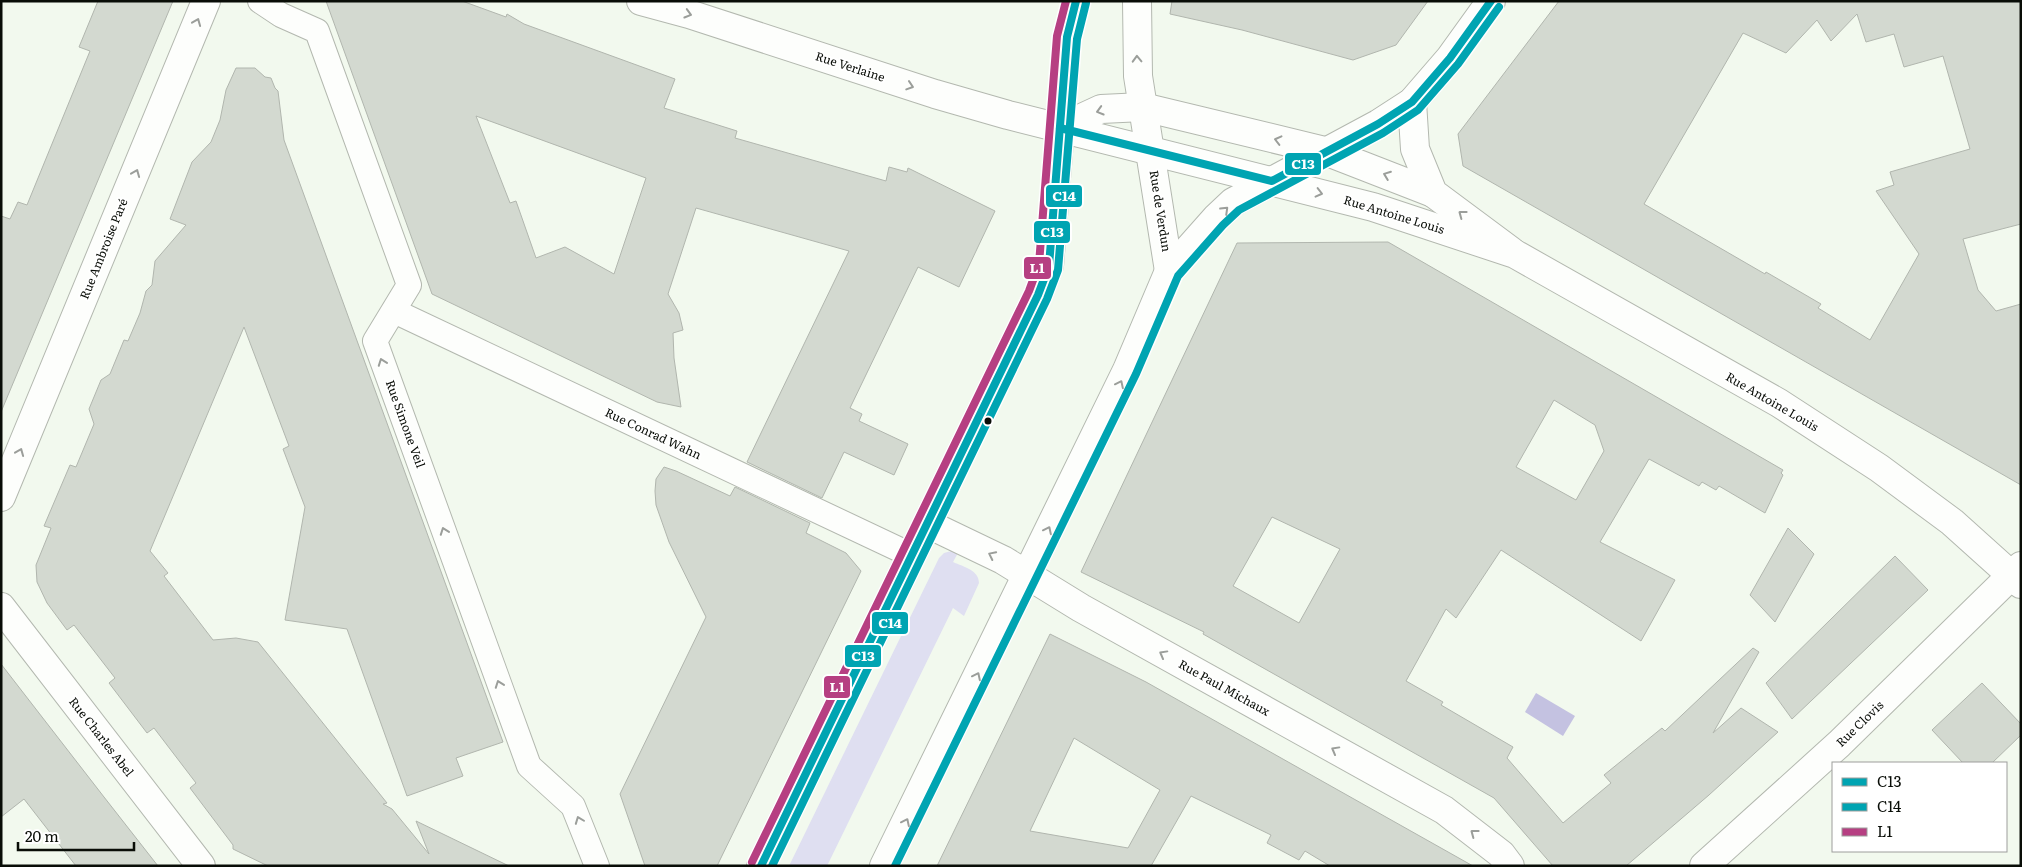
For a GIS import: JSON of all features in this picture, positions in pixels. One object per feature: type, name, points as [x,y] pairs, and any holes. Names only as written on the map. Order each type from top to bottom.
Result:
[{"type":"main road","name":"Rue Ambroise Paré","points":[[1,497],[206,1]]},
{"type":"main road","name":"Rue Verlaine","points":[[641,1],[689,14],[935,94],[1150,151]]},
{"type":"main road","name":"Rue de Verdun","points":[[1137,1],[1138,76],[1169,271]]},
{"type":"main road","name":"Rue de Verdun","points":[[884,866],[1126,370],[1169,271],[1233,202],[1378,124],[1412,102],[1450,58],[1491,1]]},
{"type":"main road","points":[[1412,102],[1415,149],[1433,193]]},
{"type":"main road","name":"Rue Antoine Louis","points":[[1060,128],[1101,110],[1143,107],[1326,151],[1433,193],[1515,254],[1779,403],[1880,468],[1952,522],[2017,575]]},
{"type":"main road","points":[[761,866],[1038,295],[1049,266],[1060,128]]},
{"type":"main road","name":"Rue Antoine Louis","points":[[1150,151],[1373,206],[1515,254]]},
{"type":"main road","name":"Rue Paul Michaux","points":[[928,524],[1027,574],[1081,608],[1444,810],[1501,854],[1510,866]]},
{"type":"main road","name":"Rue Clovis","points":[[1704,866],[1846,738],[2017,575]]},
{"type":"main road","name":"Rue Charles Abel","points":[[1,608],[200,866]]},
{"type":"street","name":"Rue Simone Veil","points":[[260,1],[281,15],[317,31],[409,285],[375,342],[529,766],[573,806],[597,866]]},
{"type":"street","name":"Rue Conrad Wahn","points":[[394,311],[913,556]]},
{"type":"shaded area","points":[[955,550],[959,551],[953,562],[974,572],[979,583],[964,616],[953,608],[827,866],[789,866],[939,558],[944,553]]},
{"type":"water","points":[[1536,693],[1575,716],[1563,736],[1525,712]]},
{"type":"building","points":[[98,1],[173,1],[1,412],[1,216],[10,219],[18,202],[27,205],[90,51],[79,47]]},
{"type":"building","points":[[326,1],[462,1],[506,17],[507,14],[524,24],[675,79],[664,108],[737,131],[735,138],[886,181],[889,167],[907,172],[908,168],[995,211],[959,287],[918,267],[850,408],[862,414],[859,421],[908,444],[894,475],[844,452],[822,498],[747,462],[849,251],[696,208],[668,294],[679,313],[683,330],[673,333],[674,358],[681,407],[657,402],[432,294]],"holes":[[[476,116],[646,178],[614,274],[565,247],[536,258],[516,201],[510,203]]]},
{"type":"building","points":[[1172,1],[1428,1],[1396,45],[1353,60],[1242,30],[1170,14]]},
{"type":"building","points":[[1559,1],[2021,1],[2021,224],[1963,239],[1978,290],[1996,311],[2021,304],[2021,485],[1463,166],[1458,134]],"holes":[[[1857,14],[1866,42],[1894,34],[1904,67],[1943,56],[1970,149],[1890,172],[1894,185],[1876,191],[1919,254],[1870,340],[1818,308],[1821,304],[1644,204],[1743,33],[1786,53],[1817,20],[1831,41]]]},
{"type":"building","points":[[236,68],[255,68],[265,77],[271,78],[278,91],[284,140],[503,742],[456,758],[463,776],[407,796],[347,629],[285,620],[305,507],[283,449],[289,446],[244,327],[150,551],[168,573],[164,576],[213,640],[236,638],[258,642],[387,803],[383,804],[392,809],[429,854],[416,821],[509,866],[268,866],[233,849],[233,845],[190,788],[196,783],[154,728],[147,733],[109,683],[115,678],[74,625],[67,630],[47,603],[37,582],[36,565],[51,528],[44,526],[70,465],[76,467],[94,424],[89,409],[101,380],[110,374],[124,340],[128,341],[140,313],[146,291],[152,285],[155,261],[186,225],[170,219],[192,162],[211,142],[220,120],[226,90]]},
{"type":"building","points":[[1388,242],[1783,470],[1781,473],[1783,475],[1765,513],[1719,486],[1716,490],[1702,482],[1699,486],[1649,459],[1600,542],[1675,580],[1641,641],[1501,550],[1456,618],[1446,609],[1406,681],[1443,702],[1441,705],[1513,747],[1507,758],[1563,823],[1611,783],[1604,775],[1662,728],[1665,731],[1753,648],[1759,652],[1713,733],[1741,708],[1778,732],[1709,795],[1626,866],[1553,866],[1494,798],[1203,634],[1204,632],[1081,572],[1237,243]],"holes":[[[1554,400],[1595,425],[1604,451],[1576,500],[1516,467]],[[1272,517],[1340,549],[1299,623],[1233,586]]]},
{"type":"building","points":[[664,467],[730,496],[735,487],[810,523],[806,533],[846,553],[861,571],[717,866],[645,866],[620,794],[706,617],[669,542],[656,505],[656,479]]},
{"type":"building","points":[[1788,528],[1814,554],[1775,622],[1750,595]]},
{"type":"building","points":[[1895,556],[1928,590],[1792,719],[1766,683]]},
{"type":"building","points":[[1050,634],[1146,682],[1473,866],[1330,866],[1305,851],[1299,860],[1267,843],[1271,835],[1191,796],[1151,866],[937,866]],"holes":[[[1074,738],[1160,790],[1128,848],[1030,831]]]},
{"type":"building","points":[[1,664],[158,866],[76,866],[24,799],[1,817]]},
{"type":"building","points":[[1982,683],[2021,724],[2021,735],[1993,762],[1962,762],[1932,730]]},
{"type":"transit line","name":"L1","points":[[752,862],[1029,291],[1039,264],[1057,36],[1066,1]]},
{"type":"transit line","name":"C13","points":[[761,866],[1038,295],[1049,266],[1067,37],[1076,1]]},
{"type":"transit line","name":"C13","points":[[1060,128],[1272,181],[1378,124],[1412,102],[1450,58],[1491,1]]},
{"type":"transit line","name":"C14","points":[[772,866],[1047,299],[1058,270],[1077,39],[1086,3]]},
{"type":"transit line","name":"C14","points":[[895,866],[1136,374],[1178,276],[1223,225],[1239,210],[1383,133],[1418,110],[1458,64],[1499,7]]}]
